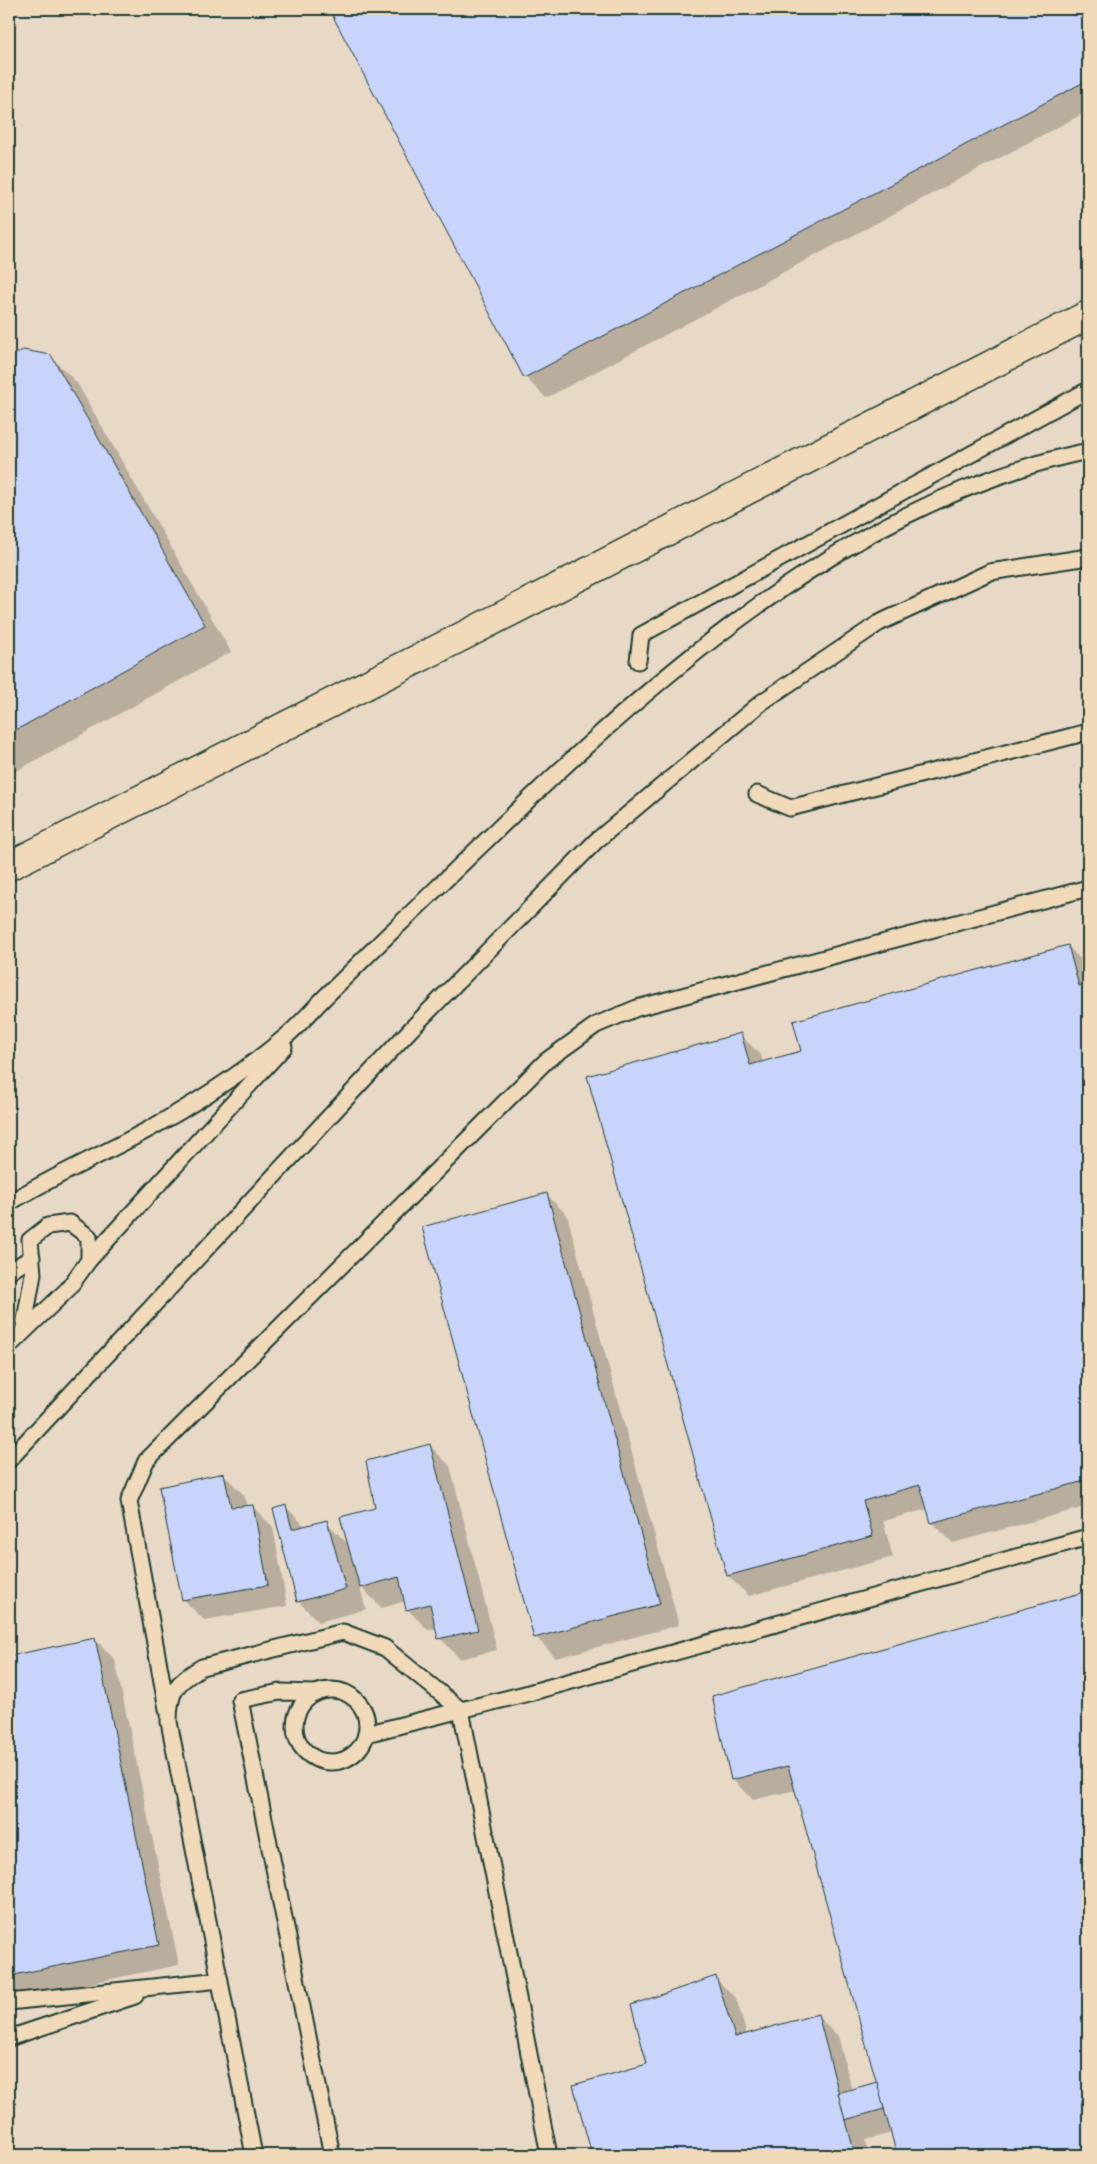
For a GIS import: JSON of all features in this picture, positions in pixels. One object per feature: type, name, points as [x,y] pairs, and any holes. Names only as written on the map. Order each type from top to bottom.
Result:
[{"type":"street","points":[[9,866],[474,631],[1088,314]]},
{"type":"lane","points":[[638,661],[641,635],[1088,390]]},
{"type":"lane","points":[[9,1203],[152,1127],[215,1088],[284,1038],[366,956],[631,706],[751,610],[873,532],[967,489],[1048,459],[1088,451]]},
{"type":"lane","points":[[9,1460],[412,1028],[596,841],[762,702],[879,623],[990,572],[1088,556]]},
{"type":"lane","points":[[757,794],[790,808],[1088,732]]},
{"type":"lane","points":[[254,2155],[169,1722],[129,1501],[146,1461],[546,1061],[596,1025],[637,1008],[1088,888]]},
{"type":"lane","points":[[9,1346],[68,1289],[89,1260],[366,956]]},
{"type":"lane","points":[[23,1332],[33,1274],[30,1240],[48,1226],[70,1223],[89,1237],[89,1260]]},
{"type":"lane","points":[[9,1272],[32,1257]]},
{"type":"lane","points":[[366,1734],[526,1694],[1088,1537]]},
{"type":"lane","points":[[169,1722],[169,1699],[184,1678],[202,1667],[343,1632],[385,1648],[462,1710],[550,2155]]},
{"type":"lane","points":[[316,1693],[306,1700],[296,1720],[296,1732],[300,1743],[307,1753],[329,1762],[341,1761],[352,1756],[360,1747],[366,1734],[366,1714],[360,1703],[350,1696],[340,1691],[328,1690],[316,1693],[280,1692],[240,1700],[332,2155]]},
{"type":"lane","points":[[9,2002],[220,1980]]},
{"type":"lane","points":[[9,2038],[164,1986]]},
{"type":"building","points":[[329,9],[1088,9],[1088,80],[524,378]]},
{"type":"building","points":[[23,350],[51,355],[205,625],[9,734],[9,358]]},
{"type":"building","points":[[1068,945],[1079,986],[1088,984],[1088,1480],[931,1523],[920,1485],[863,1501],[873,1536],[727,1576],[587,1076],[741,1033],[750,1065],[801,1051],[793,1021]]},
{"type":"building","points":[[547,1193],[660,1604],[534,1638],[422,1227]]},
{"type":"building","points":[[430,1444],[478,1630],[438,1639],[430,1604],[406,1610],[399,1577],[360,1588],[340,1517],[375,1508],[366,1461]]},
{"type":"building","points":[[224,1473],[231,1507],[253,1505],[268,1585],[182,1600],[159,1487]]},
{"type":"building","points":[[286,1505],[292,1529],[327,1520],[346,1589],[297,1602],[273,1509]]},
{"type":"building","points":[[1088,1591],[1088,2155],[897,2155],[788,1766],[731,1780],[712,1696]]},
{"type":"building","points":[[95,1638],[159,1945],[9,1976],[9,1656]]},
{"type":"building","points":[[716,1976],[735,2037],[818,2014],[855,2155],[592,2155],[573,2085],[647,2064],[631,2005]]},
{"type":"building","points":[[877,2082],[884,2109],[845,2120],[838,2093]]}]
